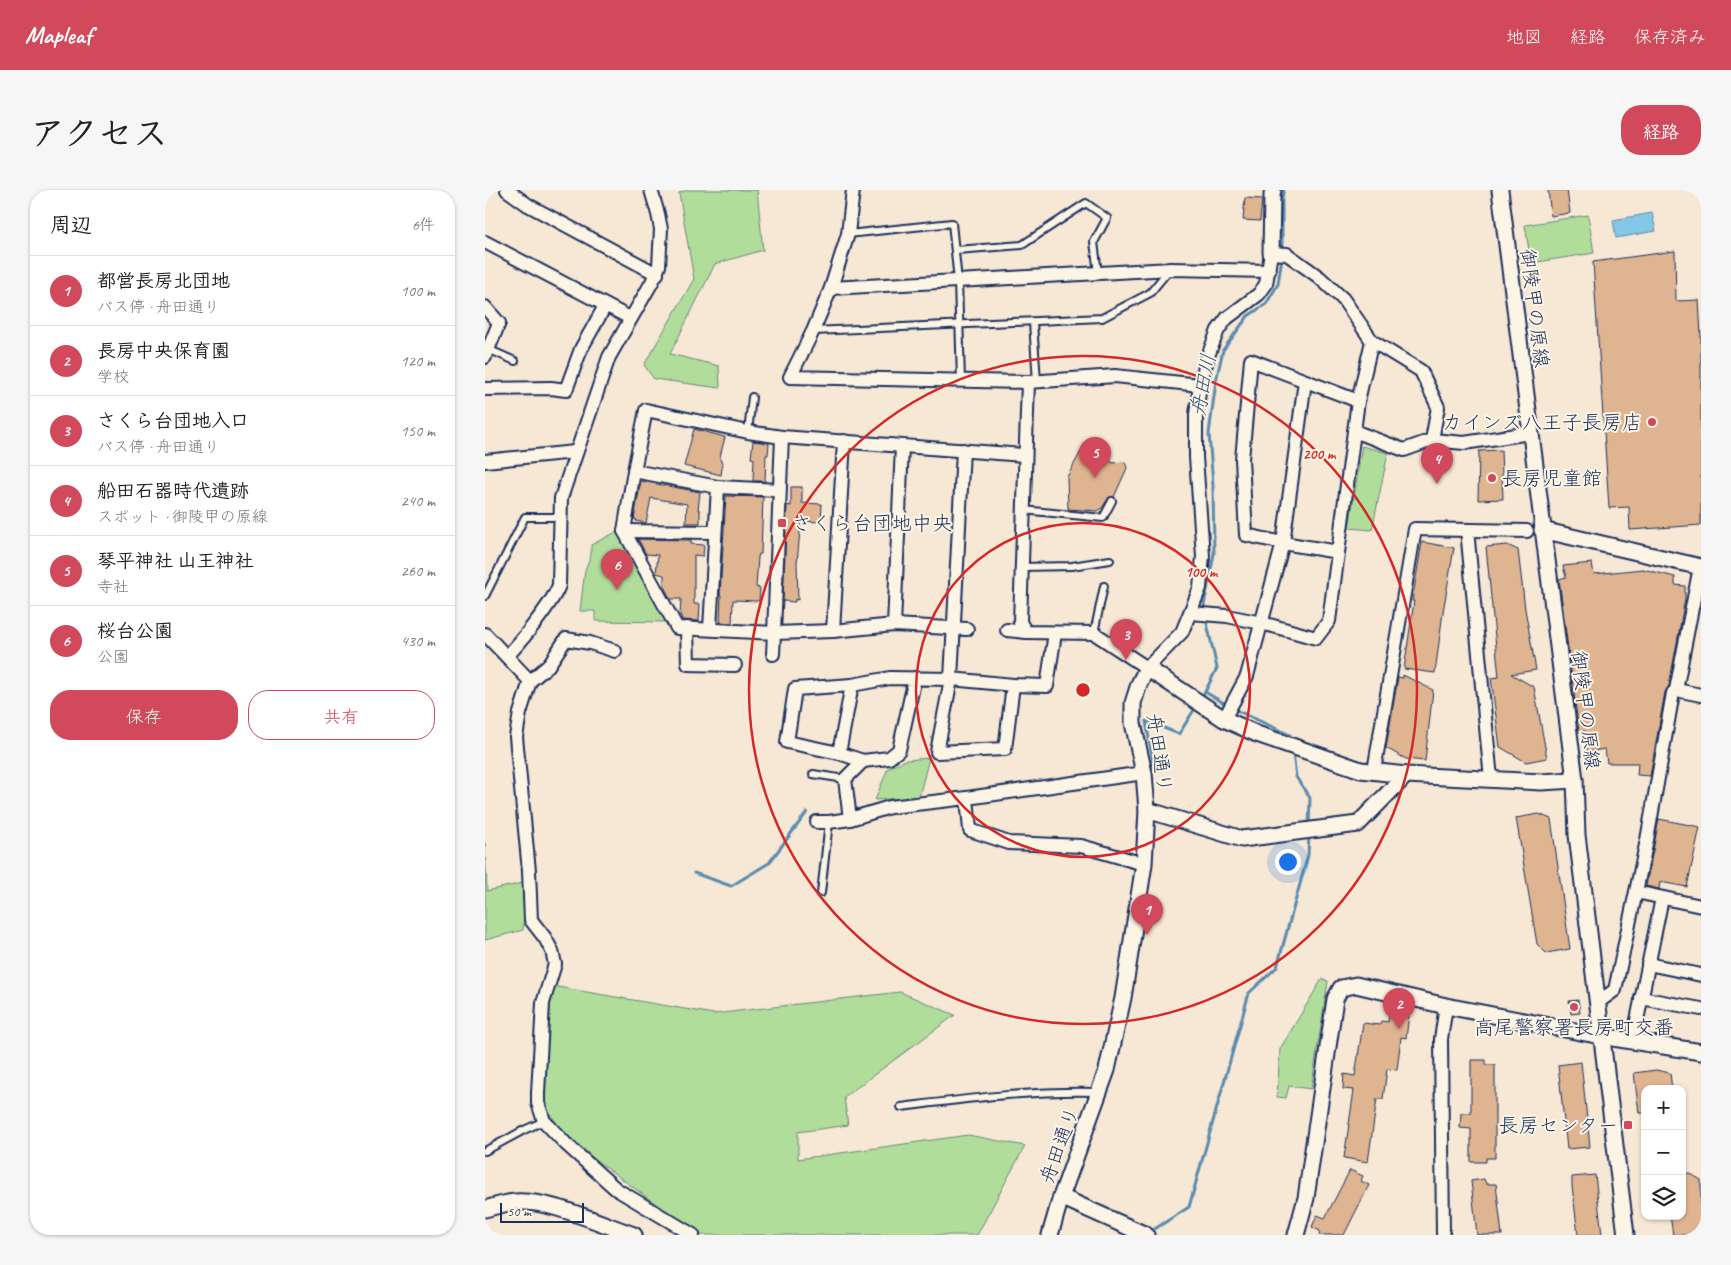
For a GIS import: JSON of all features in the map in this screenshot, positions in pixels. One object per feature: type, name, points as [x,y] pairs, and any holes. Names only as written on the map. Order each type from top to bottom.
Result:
[{"type":"street","points":[[507,190],[528,204],[657,274]]},
{"type":"street","points":[[507,656],[558,590],[561,498],[575,452],[609,357],[657,274],[661,229],[651,190]]},
{"type":"street","points":[[853,190],[848,234],[831,288],[813,331],[790,377],[1032,382],[1115,376],[1200,385]]},
{"type":"street","name":"舟田通り","points":[[1050,1235],[1061,1197],[1107,1070],[1123,998],[1144,864],[1147,810],[1144,773],[1133,723],[1133,703],[1147,668],[1182,632],[1191,613],[1199,588],[1203,556],[1195,440],[1200,385],[1218,330],[1227,318],[1259,294],[1267,284],[1269,271],[1278,253],[1273,190]]},
{"type":"street","name":"御陵甲の原線","points":[[1500,190],[1575,780],[1577,835],[1626,1235]]},
{"type":"street","points":[[485,242],[630,318]]},
{"type":"street","points":[[1278,253],[1319,277],[1343,300],[1372,341],[1421,371],[1438,407],[1432,440]]},
{"type":"street","points":[[831,288],[1171,269],[1269,271]]},
{"type":"street","points":[[485,390],[551,388],[566,390],[581,349],[605,306]]},
{"type":"street","points":[[485,307],[499,323],[487,353]]},
{"type":"street","points":[[1191,613],[1227,616],[1262,623],[1316,638],[1329,621],[1354,432],[1372,341]]},
{"type":"street","points":[[1338,552],[1246,535],[1242,459],[1251,360],[1359,401]]},
{"type":"street","points":[[1224,719],[1247,676],[1283,543],[1305,381]]},
{"type":"street","points":[[1026,632],[1020,622],[1021,567],[1024,455],[1032,382]]},
{"type":"street","points":[[967,629],[894,626],[774,633],[677,628],[624,531],[647,410],[748,432],[782,437],[1024,455]]},
{"type":"street","points":[[1354,432],[1404,450],[1432,440],[1464,443],[1530,433]]},
{"type":"street","points":[[773,654],[782,437]]},
{"type":"street","points":[[833,631],[844,441]]},
{"type":"street","points":[[894,626],[902,446]]},
{"type":"street","points":[[963,450],[951,679],[937,752],[1005,749],[1013,685]]},
{"type":"street","points":[[485,461],[575,452]]},
{"type":"street","points":[[634,471],[718,487],[779,490]]},
{"type":"street","points":[[710,629],[718,487]]},
{"type":"street","points":[[1373,772],[1415,529],[1527,531]]},
{"type":"street","points":[[1467,530],[1491,780]]},
{"type":"street","points":[[1542,530],[1700,567],[1677,690],[1673,693],[1636,892],[1615,990],[1597,1003]]},
{"type":"street","points":[[624,531],[715,532]]},
{"type":"street","points":[[687,628],[688,664],[735,665]]},
{"type":"street","points":[[1007,630],[1094,633],[1224,719],[1257,734],[1361,770],[1406,775],[1491,780],[1541,782],[1575,780]]},
{"type":"street","points":[[915,678],[899,750],[889,758],[863,761],[839,753],[787,742],[795,689],[852,685],[890,678],[915,678],[951,679],[1047,686],[1055,633]]},
{"type":"street","points":[[485,634],[530,681]]},
{"type":"street","points":[[615,651],[590,643],[566,639],[549,666],[530,681],[520,713],[516,737],[529,871],[531,920],[545,938],[552,951],[555,964],[543,1003],[538,1103],[544,1121],[566,1144],[616,1189],[693,1235]]},
{"type":"street","points":[[839,753],[852,685]]},
{"type":"street","points":[[1677,690],[1701,695]]},
{"type":"street","points":[[850,819],[845,779],[863,761]]},
{"type":"street","points":[[823,822],[850,819],[891,807],[1144,773]]},
{"type":"street","points":[[1147,810],[1242,839],[1358,824],[1406,775]]},
{"type":"street","points":[[967,798],[970,830],[1009,843],[1081,846],[1144,864]]},
{"type":"street","points":[[1636,892],[1701,906]]},
{"type":"street","points":[[1634,1041],[1662,898]]},
{"type":"street","points":[[1648,964],[1701,975]]},
{"type":"street","points":[[1296,1235],[1306,1198],[1335,999],[1341,988],[1357,985],[1446,1006],[1601,1036],[1701,1052]]},
{"type":"street","points":[[1641,998],[1701,1009]]},
{"type":"street","points":[[1443,1235],[1441,1039],[1446,1006]]},
{"type":"street","points":[[1061,1197],[1141,1233]]},
{"type":"street","points":[[485,1209],[515,1202],[533,1203],[549,1206],[634,1235]]},
{"type":"lane","points":[[956,250],[1022,245],[1086,204],[1107,218],[1094,242],[1098,273]]},
{"type":"lane","points":[[848,234],[953,223],[958,281],[961,380]]},
{"type":"lane","points":[[813,331],[1103,318],[1150,293],[1171,269]]},
{"type":"lane","points":[[1032,382],[1033,322]]},
{"type":"lane","points":[[487,353],[515,361]]},
{"type":"lane","points":[[748,432],[752,397]]},
{"type":"lane","points":[[1023,510],[1103,518],[1112,501]]},
{"type":"lane","points":[[485,596],[525,517],[559,517]]},
{"type":"lane","points":[[1021,567],[1072,566],[1110,560]]},
{"type":"lane","points":[[1094,633],[1104,586]]},
{"type":"lane","points":[[813,774],[845,779]]},
{"type":"lane","points":[[821,893],[823,822]]},
{"type":"lane","points":[[901,1107],[988,1096],[1078,1091],[1099,1092]]},
{"type":"lane","points":[[485,1151],[544,1121]]},
{"type":"green space","points":[[687,190],[757,190],[763,250],[715,264],[670,354],[719,366],[720,388],[654,379],[644,365],[694,279],[679,193]]},
{"type":"green space","points":[[1588,215],[1594,253],[1531,263],[1525,225]]},
{"type":"green space","points":[[1362,446],[1388,453],[1372,530],[1349,528]]},
{"type":"green space","points":[[618,531],[670,622],[595,621],[595,611],[580,611],[585,570],[591,555],[591,545]]},
{"type":"green space","points":[[929,758],[919,797],[875,800],[888,768],[906,760]]},
{"type":"green space","points":[[485,843],[487,891],[527,882],[523,930],[485,940]]},
{"type":"green space","points":[[1322,979],[1328,981],[1311,1089],[1289,1086],[1286,1098],[1277,1097],[1280,1049]]},
{"type":"green space","points":[[552,986],[714,1014],[900,992],[955,1015],[844,1097],[848,1125],[798,1132],[798,1159],[968,1135],[1025,1146],[977,1235],[698,1235],[569,1140],[543,1104]]},
{"type":"water","points":[[1652,213],[1656,231],[1616,238],[1613,220]]},
{"type":"building","points":[[1548,190],[1567,190],[1570,213],[1551,216]]},
{"type":"building","points":[[1245,198],[1262,199],[1260,221],[1243,220]]},
{"type":"building","name":"カインズ八王子長房店","points":[[1675,251],[1676,301],[1699,300],[1701,336],[1701,525],[1630,530],[1629,507],[1609,508],[1593,262]]},
{"type":"building","points":[[694,429],[725,437],[720,457],[721,462],[723,462],[721,475],[684,466]]},
{"type":"building","points":[[753,441],[769,443],[768,455],[766,455],[765,481],[753,481],[754,459],[751,458]]},
{"type":"building","points":[[1103,443],[1112,463],[1125,462],[1127,468],[1114,497],[1109,497],[1098,511],[1068,509],[1067,477],[1085,444]]},
{"type":"building","points":[[1501,450],[1503,499],[1478,500],[1479,451]]},
{"type":"building","points":[[641,481],[700,492],[698,510],[700,510],[700,523],[686,523],[687,504],[651,498],[646,523],[636,521],[634,519]]},
{"type":"building","points":[[791,487],[802,487],[802,503],[822,504],[821,522],[801,521],[797,562],[798,600],[795,599],[795,602],[783,601],[787,505],[791,506]]},
{"type":"building","points":[[726,496],[763,497],[761,554],[758,557],[756,587],[760,588],[759,601],[733,600],[732,623],[720,622]]},
{"type":"building","points":[[638,539],[691,540],[691,544],[704,545],[703,556],[694,555],[694,604],[700,604],[699,621],[682,620],[680,616],[681,599],[670,599],[664,586],[664,575],[656,573],[658,555],[646,554]]},
{"type":"building","points":[[1422,542],[1454,548],[1435,673],[1404,669],[1414,601],[1412,601]]},
{"type":"building","points":[[1507,545],[1518,550],[1525,609],[1536,670],[1511,674],[1534,687],[1547,758],[1526,762],[1500,747],[1491,678],[1499,677],[1486,547]]},
{"type":"building","points":[[1592,563],[1594,574],[1643,569],[1675,577],[1675,585],[1685,586],[1685,599],[1669,686],[1665,692],[1650,776],[1637,775],[1638,763],[1607,763],[1605,749],[1587,752],[1585,731],[1579,732],[1559,579],[1566,577],[1563,566]]},
{"type":"building","points":[[1403,675],[1433,690],[1425,761],[1406,759],[1386,748],[1398,677],[1403,678]]},
{"type":"building","points":[[1539,814],[1551,819],[1570,949],[1546,953],[1537,944],[1516,818]]},
{"type":"building","points":[[1659,819],[1700,827],[1687,887],[1660,882],[1659,889],[1646,886]]},
{"type":"building","name":"高尾警察署長房町交番","points":[[1578,1000],[1580,1013],[1571,1014],[1569,1001]]},
{"type":"building","points":[[1395,1013],[1409,1015],[1406,1038],[1401,1037],[1397,1070],[1387,1069],[1383,1099],[1377,1099],[1368,1162],[1344,1158],[1354,1090],[1343,1089],[1344,1074],[1355,1076],[1363,1023],[1380,1025],[1381,1021],[1388,1022],[1389,1015],[1394,1016]]},
{"type":"building","points":[[1471,1060],[1486,1060],[1486,1065],[1495,1065],[1495,1158],[1486,1158],[1486,1162],[1471,1162],[1471,1129],[1460,1128],[1461,1113],[1471,1113]]},
{"type":"building","points":[[1581,1062],[1590,1147],[1567,1149],[1558,1065]]},
{"type":"building","points":[[1656,1070],[1670,1073],[1672,1085],[1641,1085],[1641,1113],[1639,1113],[1634,1073]]},
{"type":"building","points":[[1350,1170],[1363,1176],[1361,1181],[1369,1185],[1344,1235],[1319,1235],[1320,1231],[1312,1227],[1317,1215],[1325,1218]]},
{"type":"building","points":[[1686,1173],[1689,1173],[1701,1180],[1701,1235],[1673,1235],[1671,1220],[1686,1220]]},
{"type":"building","points":[[1595,1175],[1602,1235],[1578,1235],[1572,1177]]},
{"type":"building","points":[[1484,1179],[1486,1184],[1496,1184],[1502,1235],[1477,1235],[1471,1181]]},
{"type":"waterway","name":"舟田川","points":[[1282,251],[1282,197],[1284,190]]},
{"type":"waterway","name":"舟田川","points":[[1204,605],[1214,554],[1213,485],[1209,434],[1216,381],[1223,350],[1248,316],[1266,304],[1278,284],[1282,257]]},
{"type":"waterway","points":[[1206,619],[1217,668],[1205,692],[1224,703]]},
{"type":"waterway","points":[[1201,698],[1205,692]]},
{"type":"waterway","points":[[1154,768],[1146,721],[1179,734],[1197,705]]},
{"type":"waterway","points":[[1238,711],[1290,735]]},
{"type":"waterway","points":[[1293,753],[1296,777],[1310,798],[1309,826]]},
{"type":"waterway","points":[[694,873],[731,886],[769,863],[807,812]]},
{"type":"waterway","points":[[1150,1232],[1189,1207],[1249,993],[1277,967],[1308,855],[1309,835]]},
{"type":"place","name":"カインズ八王子長房店","points":[[1652,422]]},
{"type":"place","name":"琴平神社 山王神社","points":[[1095,478]]},
{"type":"place","name":"長房児童館","points":[[1492,478]]},
{"type":"place","name":"船田石器時代遺跡","points":[[1437,484]]},
{"type":"place","name":"さくら台団地中央","points":[[782,523]]},
{"type":"place","name":"桜台公園","points":[[617,590]]},
{"type":"place","name":"さくら台団地入口","points":[[1126,660]]},
{"type":"place","name":"都営長房北団地","points":[[1147,935]]},
{"type":"place","name":"高尾警察署長房町交番","points":[[1574,1007]]},
{"type":"place","name":"長房中央保育園","points":[[1399,1029]]},
{"type":"place","name":"長房センター","points":[[1628,1125]]}]
